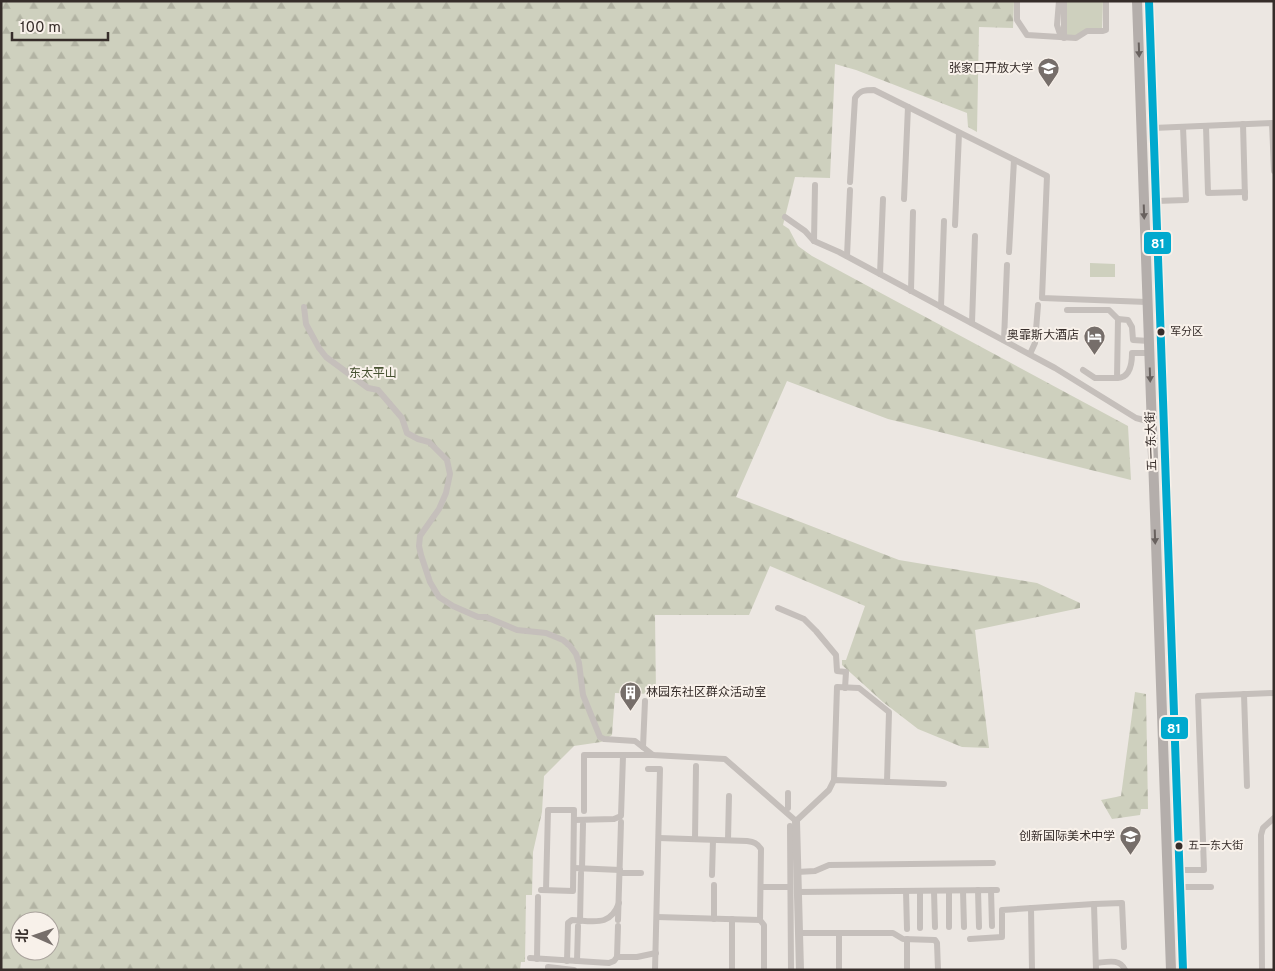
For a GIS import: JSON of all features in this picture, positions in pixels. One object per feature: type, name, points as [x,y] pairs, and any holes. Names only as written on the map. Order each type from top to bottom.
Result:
[{"type":"main road","name":"五一东大街","points":[[1137,1],[1170,970]]},
{"type":"main road","name":"五一东大街","points":[[1149,1],[1183,970]]},
{"type":"main road","points":[[1146,251],[1158,251]]},
{"type":"main road","points":[[1151,422],[1164,422]]},
{"type":"street","points":[[1017,1],[1017,20],[1027,36],[1062,38],[1076,38],[1087,31],[1103,32],[1106,30],[1106,1]]},
{"type":"street","points":[[1059,1],[1057,25],[1062,38]]},
{"type":"street","points":[[1062,38],[1064,1]]},
{"type":"street","points":[[850,182],[854,98],[859,92],[874,90],[1047,176],[1042,298],[1147,302]]},
{"type":"street","points":[[904,199],[908,107]]},
{"type":"street","points":[[1153,128],[1272,123],[1274,171]]},
{"type":"street","points":[[1206,126],[1208,193],[1245,195],[1243,124]]},
{"type":"street","points":[[1156,201],[1186,200],[1183,127]]},
{"type":"street","points":[[955,225],[959,133]]},
{"type":"street","points":[[1009,252],[1014,160]]},
{"type":"street","points":[[814,241],[815,185]]},
{"type":"street","points":[[847,256],[850,190]]},
{"type":"street","points":[[880,274],[883,199]]},
{"type":"street","points":[[911,291],[913,212]]},
{"type":"street","points":[[785,217],[805,231],[814,241],[847,256],[1030,354],[1136,418],[1151,422]]},
{"type":"street","points":[[942,307],[944,221]]},
{"type":"street","points":[[972,323],[975,236]]},
{"type":"street","points":[[1004,340],[1007,265]]},
{"type":"street","points":[[1030,354],[1036,343],[1038,305]]},
{"type":"street","points":[[304,307],[306,324],[326,357],[368,388],[378,390],[402,418],[407,433],[429,442],[447,460],[450,474],[446,493],[439,510],[424,528],[420,536],[419,546],[430,582],[439,597],[453,606],[478,617],[486,618],[517,630],[546,633],[563,640],[576,654],[581,673],[583,695],[598,734],[604,739],[635,741],[653,755]]},
{"type":"street","points":[[1067,310],[1108,310],[1118,319],[1128,320],[1131,323],[1132,340],[1149,341]]},
{"type":"street","points":[[1117,378],[1118,319]]},
{"type":"street","points":[[1083,370],[1095,378],[1122,378],[1127,374],[1132,361],[1132,353],[1149,353]]},
{"type":"street","points":[[778,608],[804,619],[816,631],[836,655],[837,672],[846,672],[845,688]]},
{"type":"street","points":[[791,970],[790,887],[793,823],[829,790],[834,780],[837,687],[859,688],[889,712],[887,782]]},
{"type":"street","points":[[1180,870],[1204,870],[1198,696],[1274,693]]},
{"type":"street","points":[[1244,694],[1247,786]]},
{"type":"street","points":[[643,747],[645,701]]},
{"type":"street","points":[[584,811],[584,755],[653,755],[725,759],[778,805],[793,823],[800,933],[800,970]]},
{"type":"street","points":[[574,820],[614,819],[620,816],[623,756]]},
{"type":"street","points":[[694,839],[696,766]]},
{"type":"street","points":[[648,769],[660,770],[655,970]]},
{"type":"street","points":[[834,780],[944,784]]},
{"type":"street","points":[[728,840],[729,796]]},
{"type":"street","points":[[778,805],[788,796],[788,808]]},
{"type":"street","points":[[548,810],[574,810],[574,820],[573,891],[544,890],[548,810]]},
{"type":"street","points":[[1262,970],[1261,834],[1274,818]]},
{"type":"street","points":[[538,898],[533,959],[608,963],[614,961],[617,957],[621,822]]},
{"type":"street","points":[[577,961],[583,824]]},
{"type":"street","points":[[659,838],[752,841],[758,845],[761,849],[760,920],[764,925],[764,970]]},
{"type":"street","points":[[712,875],[713,840]]},
{"type":"street","points":[[797,872],[815,871],[829,865],[993,863]]},
{"type":"street","points":[[574,868],[581,871],[641,873]]},
{"type":"street","points":[[714,884],[714,919]]},
{"type":"street","points":[[761,887],[790,887]]},
{"type":"street","points":[[1180,887],[1211,887]]},
{"type":"street","points":[[963,890],[964,927]]},
{"type":"street","points":[[978,890],[979,927]]},
{"type":"street","points":[[798,892],[994,890],[992,926]]},
{"type":"street","points":[[906,891],[907,929]]},
{"type":"street","points":[[920,891],[920,928]]},
{"type":"street","points":[[934,891],[935,927]]},
{"type":"street","points":[[949,891],[950,927]]},
{"type":"street","points":[[567,961],[568,923],[572,920],[579,923],[605,920],[614,913],[619,902]]},
{"type":"street","points":[[970,938],[1002,937],[1002,910],[1122,903],[1124,947]]},
{"type":"street","points":[[1094,904],[1096,966],[1117,962],[1125,970]]},
{"type":"street","points":[[1031,908],[1032,970]]},
{"type":"street","points":[[657,917],[760,920]]},
{"type":"street","points":[[732,919],[732,970]]},
{"type":"street","points":[[800,933],[893,933],[903,939],[932,939],[936,941],[938,970]]},
{"type":"street","points":[[839,933],[839,970]]},
{"type":"street","points":[[907,939],[907,970]]},
{"type":"street","points":[[617,957],[637,957],[656,953]]},
{"type":"street","points":[[548,970],[548,967],[574,970]]},
{"type":"green space","name":"东太平山","points":[[1,1],[1014,1],[1013,28],[979,27],[977,132],[968,127],[967,113],[856,70],[835,64],[830,178],[795,177],[783,225],[789,229],[798,246],[812,256],[1128,426],[1131,480],[888,419],[787,381],[736,497],[899,560],[1037,583],[1080,603],[1080,608],[975,630],[989,748],[962,747],[918,729],[883,702],[842,665],[842,660],[846,660],[865,606],[770,566],[749,615],[655,615],[656,694],[615,693],[612,735],[601,742],[574,746],[544,776],[542,812],[533,852],[532,895],[526,895],[525,962],[521,962],[520,970],[1,970]]},
{"type":"green space","points":[[1067,1],[1103,1],[1102,30],[1077,35],[1066,35]]},
{"type":"green space","points":[[1090,263],[1115,264],[1115,277],[1090,277]]},
{"type":"green space","points":[[1135,692],[1146,694],[1148,809],[1141,809],[1140,815],[1112,819],[1101,800],[1121,796]]},
{"type":"transit line","name":"81","points":[[1149,1],[1183,970]]},
{"type":"place","name":"张家口开放大学","points":[[1049,88]]},
{"type":"place","name":"军分区","points":[[1161,332]]},
{"type":"place","name":"奥霏斯大酒店","points":[[1095,355]]},
{"type":"place","name":"林园东社区群众活动室","points":[[630,712]]},
{"type":"place","name":"五一东大街","points":[[1179,846]]},
{"type":"place","name":"创新国际美术中学","points":[[1131,856]]}]
